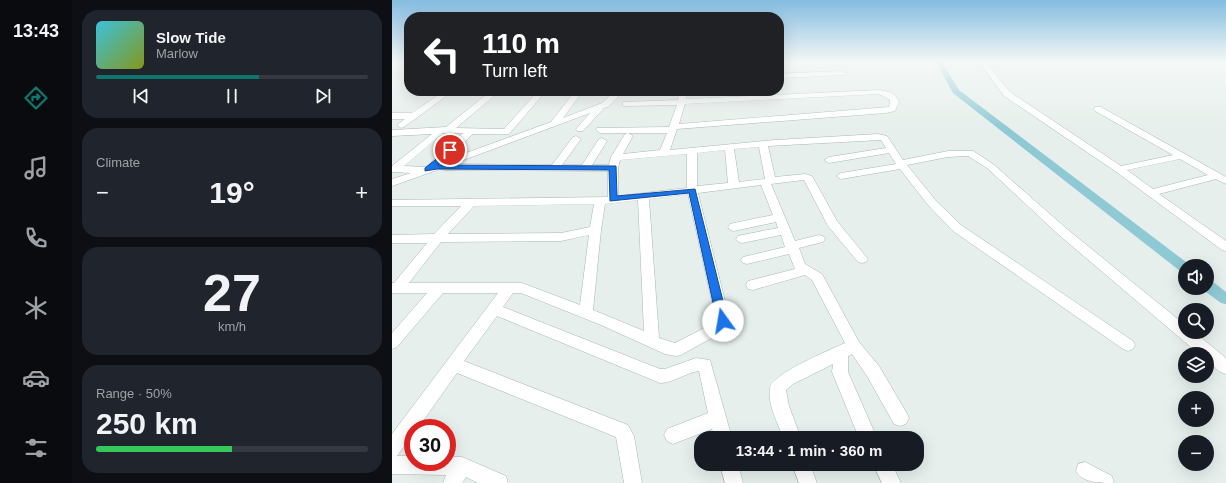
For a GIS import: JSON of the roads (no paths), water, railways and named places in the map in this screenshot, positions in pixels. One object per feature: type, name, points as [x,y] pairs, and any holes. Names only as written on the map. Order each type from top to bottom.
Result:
[{"type":"street","points":[[998,85],[1007,94],[1119,169],[1151,194],[1226,247]]},
{"type":"street","points":[[600,130],[672,128],[886,111],[892,109],[896,104],[893,97],[879,92],[626,104]]},
{"type":"street","points":[[392,143],[414,116],[442,96]]},
{"type":"street","points":[[394,169],[489,96]]},
{"type":"street","points":[[506,132],[538,96]]},
{"type":"street","points":[[555,122],[575,96]]},
{"type":"street","points":[[392,183],[601,106],[615,96]]},
{"type":"street","points":[[664,153],[682,102],[683,96]]},
{"type":"street","points":[[580,129],[600,109],[601,106]]},
{"type":"street","points":[[1098,109],[1221,179]]},
{"type":"street","points":[[392,116],[414,116]]},
{"type":"street","points":[[392,133],[404,129],[472,130],[523,134]]},
{"type":"street","points":[[432,168],[472,130]]},
{"type":"street","points":[[613,199],[613,168],[616,157],[628,136]]},
{"type":"street","points":[[616,157],[763,144],[878,136],[884,138],[901,164],[932,203],[957,228],[1128,345]]},
{"type":"street","points":[[556,167],[576,139]]},
{"type":"street","points":[[584,168],[602,141]]},
{"type":"street","points":[[763,144],[768,182],[792,248],[803,271]]},
{"type":"street","points":[[730,147],[734,186]]},
{"type":"street","points":[[395,288],[522,288],[652,340],[670,349],[676,350],[719,327],[723,321],[692,190],[692,150]]},
{"type":"street","points":[[829,160],[891,150]]},
{"type":"street","points":[[841,176],[948,154],[970,153],[990,166],[1063,232],[1226,367]]},
{"type":"street","points":[[1119,169],[1181,156]]},
{"type":"street","points":[[394,169],[556,167],[613,168]]},
{"type":"street","points":[[392,203],[600,201],[805,177],[808,178],[832,223],[862,258]]},
{"type":"street","points":[[1151,194],[1221,179]]},
{"type":"street","points":[[643,196],[652,340]]},
{"type":"street","points":[[586,313],[595,230],[600,201]]},
{"type":"street","points":[[395,288],[471,202]]},
{"type":"street","points":[[734,227],[780,217]]},
{"type":"street","points":[[392,239],[561,237],[595,230]]},
{"type":"street","points":[[742,239],[786,230]]},
{"type":"street","points":[[747,260],[819,239]]},
{"type":"street","points":[[753,285],[803,271],[815,274],[848,350],[873,371],[900,418]]},
{"type":"street","points":[[392,343],[440,287]]},
{"type":"street","points":[[392,449],[509,288]]},
{"type":"street","points":[[494,309],[660,376],[665,376],[695,365],[705,365],[721,431]]},
{"type":"street","points":[[790,431],[777,392],[778,387],[787,379],[848,350]]},
{"type":"street","points":[[848,350],[840,372],[865,431]]},
{"type":"street","points":[[453,364],[622,431],[625,436],[629,482]]},
{"type":"street","points":[[673,435],[718,418]]},
{"type":"street","points":[[392,465],[462,466],[499,483]]},
{"type":"street","points":[[452,483],[462,466]]},
{"type":"street","points":[[731,471],[734,483]]},
{"type":"street","points":[[804,471],[808,483]]},
{"type":"street","points":[[886,471],[892,483]]},
{"type":"street","points":[[1085,471],[1105,483]]},
{"type":"waterway","points":[[952,85],[956,91],[1178,263]]},
{"type":"waterway","points":[[1214,290],[1226,299]]}]
